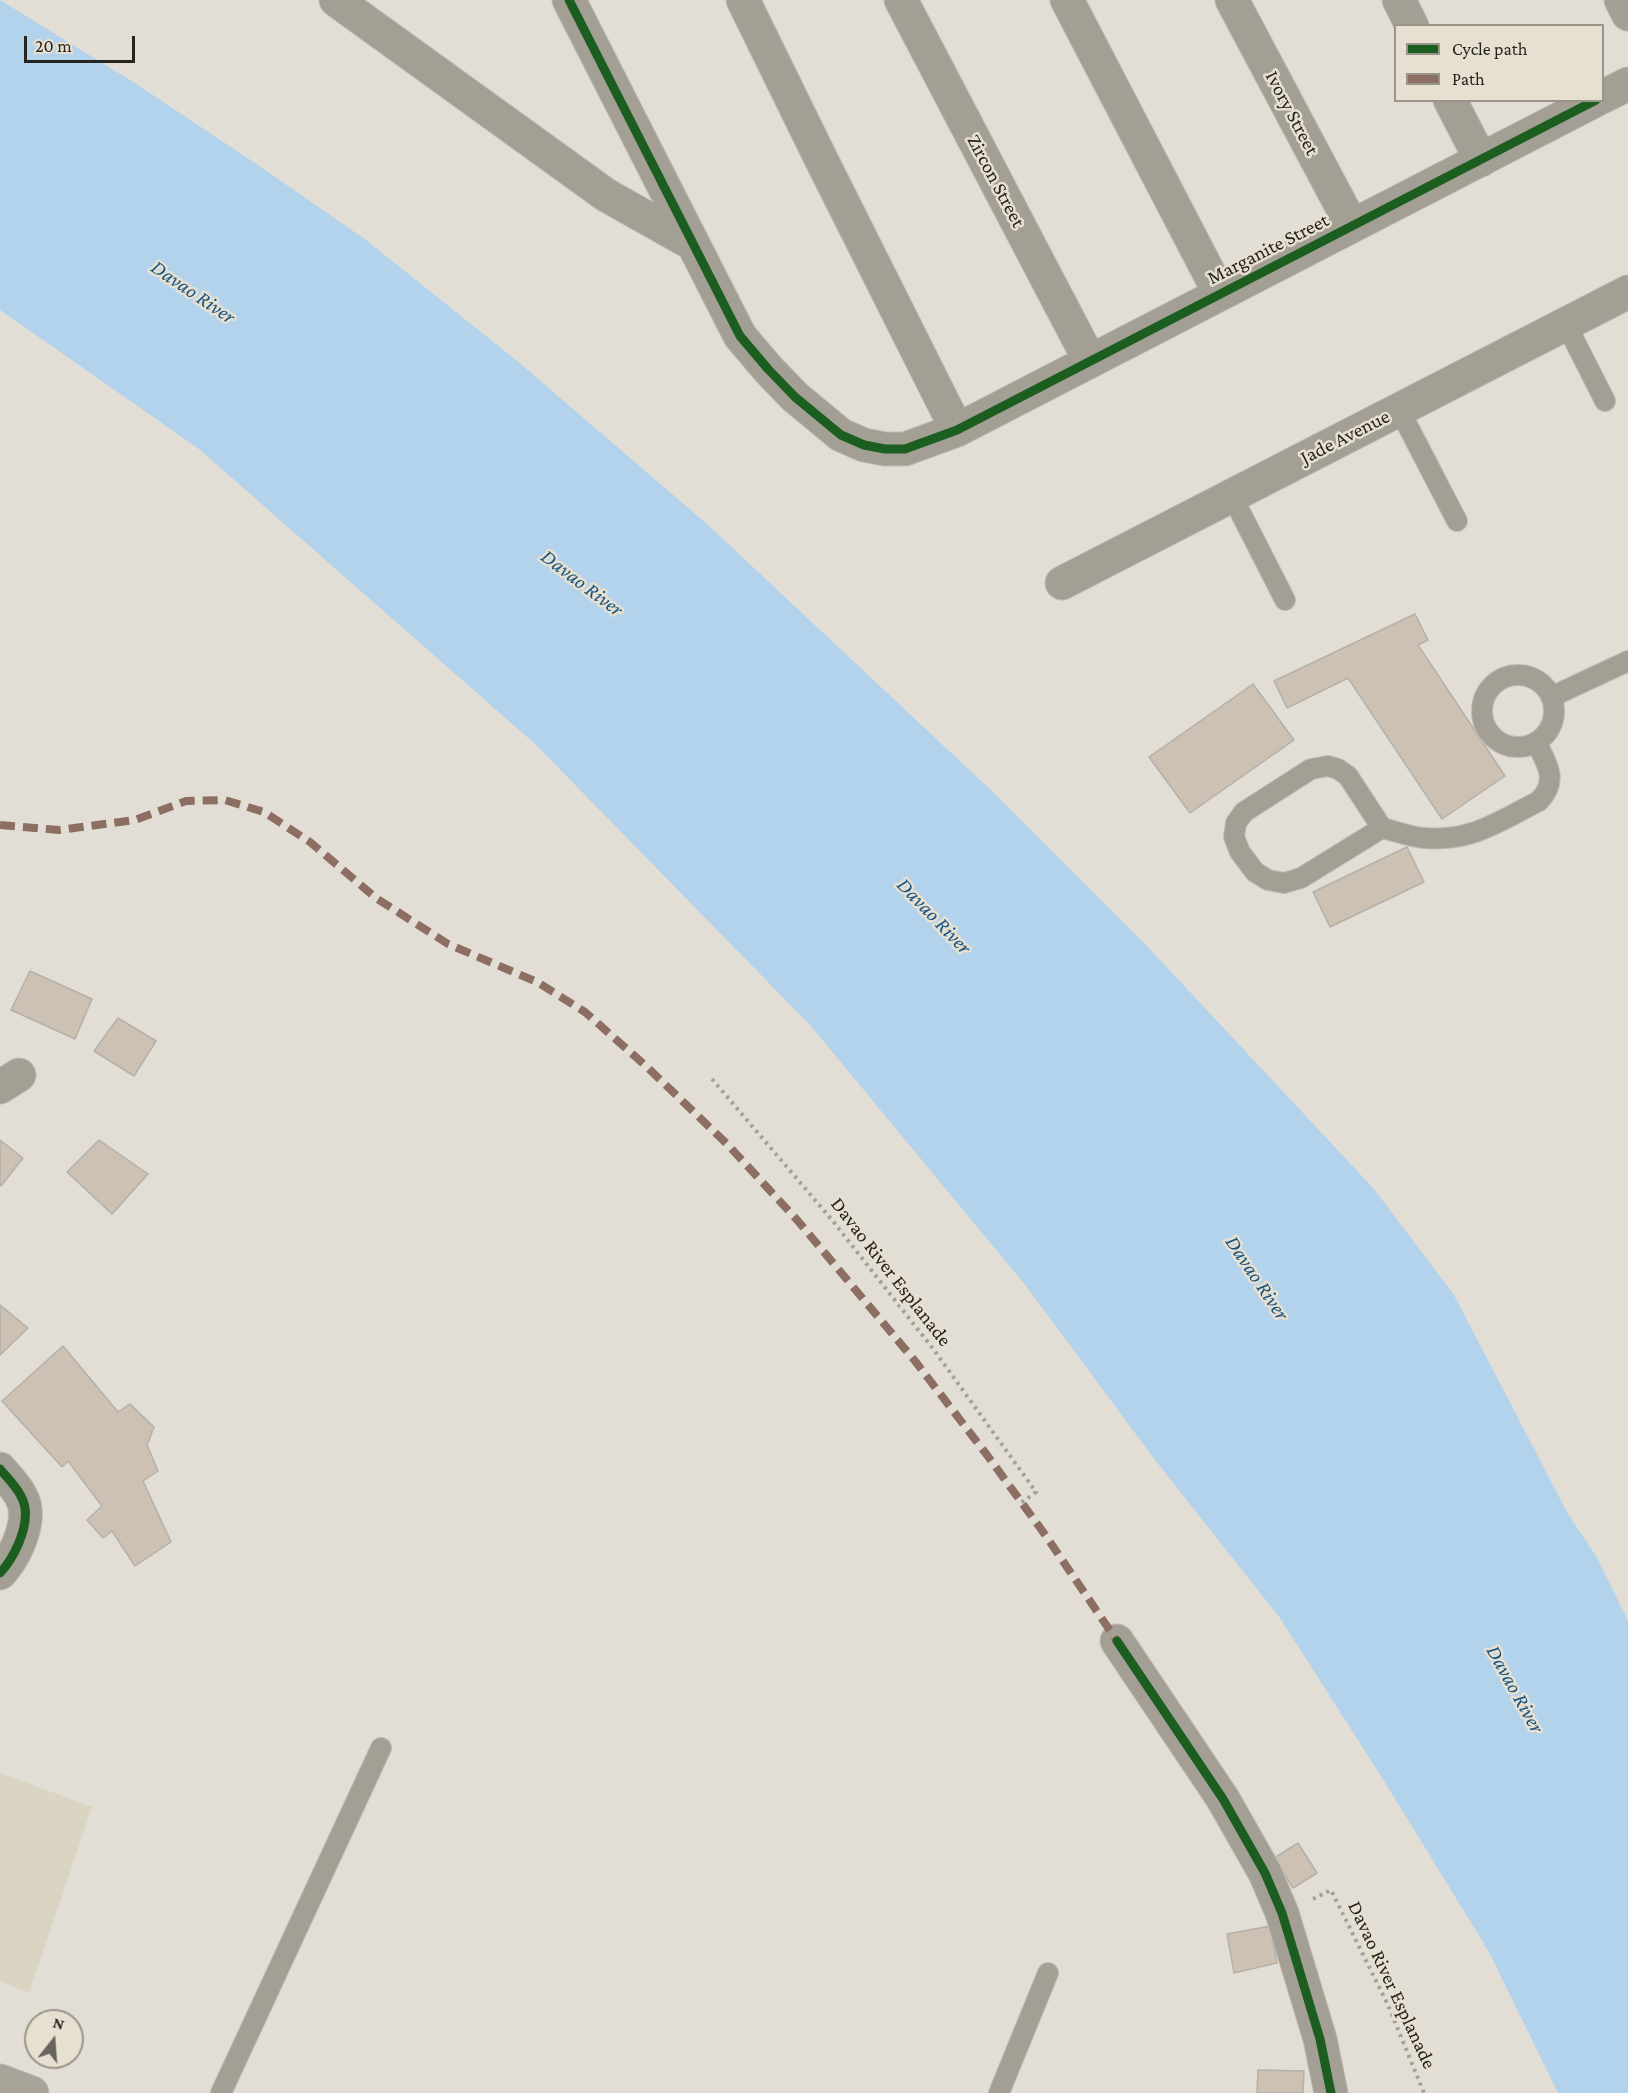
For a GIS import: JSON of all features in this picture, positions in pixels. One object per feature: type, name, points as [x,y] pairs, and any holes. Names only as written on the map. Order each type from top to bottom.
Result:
[{"type":"highway","points":[[0,2081],[32,2093]]},
{"type":"street","points":[[336,0],[606,195],[693,244]]},
{"type":"street","name":"Marganite Street","points":[[569,0],[740,336],[795,397],[842,435],[864,445],[885,449],[905,449],[957,430],[1592,102]]},
{"type":"street","points":[[743,0],[957,430]]},
{"type":"street","name":"Zircon Street","points":[[902,0],[1090,361]]},
{"type":"street","points":[[1067,0],[1220,294]]},
{"type":"street","name":"Ivory Street","points":[[1232,0],[1352,226]]},
{"type":"street","points":[[1399,0],[1411,24]]},
{"type":"street","points":[[1621,0],[1628,14]]},
{"type":"street","points":[[1604,96],[1628,84]]},
{"type":"street","points":[[1451,102],[1481,160]]},
{"type":"street","name":"Jade Avenue","points":[[1062,583],[1628,292]]},
{"type":"street","points":[[0,1469],[20,1493],[25,1508],[20,1538],[7,1565],[0,1573]]},
{"type":"street","points":[[1117,1641],[1222,1799],[1265,1873],[1282,1913],[1311,2006],[1331,2093]]},
{"type":"lane","points":[[1566,324],[1605,401]]},
{"type":"lane","points":[[1399,409],[1458,521]]},
{"type":"lane","points":[[1232,496],[1285,600]]},
{"type":"lane","points":[[1551,697],[1628,661]]},
{"type":"lane","points":[[1520,675],[1533,678],[1543,685],[1551,697],[1554,709],[1552,722],[1546,733],[1536,742],[1523,746],[1510,746],[1497,740],[1488,731],[1483,719],[1482,705],[1486,693],[1494,683],[1506,676],[1520,675]]},
{"type":"lane","points":[[1382,828],[1301,878],[1284,883],[1268,880],[1255,872],[1240,852],[1234,837],[1236,823],[1244,812],[1311,769],[1328,766],[1348,776],[1382,828],[1421,838],[1446,839],[1465,836],[1539,801],[1548,792],[1551,778],[1548,766],[1536,742]]},
{"type":"lane","points":[[221,2093],[381,1748]]},
{"type":"lane","points":[[999,2093],[1048,1973]]},
{"type":"shaded area","points":[[0,1773],[92,1807],[29,1993],[0,1981]]},
{"type":"water","name":"Davao River","points":[[0,0],[138,85],[366,240],[516,360],[707,524],[994,793],[1146,945],[1374,1189],[1454,1295],[1568,1514],[1596,1556],[1628,1621],[1628,2093],[1558,2093],[1489,1952],[1386,1784],[1280,1618],[1155,1460],[1026,1286],[810,1025],[535,744],[199,449],[0,310]]},
{"type":"building","points":[[1415,614],[1428,640],[1418,645],[1505,776],[1442,819],[1348,678],[1287,708],[1274,681]]},
{"type":"building","points":[[1253,684],[1294,740],[1190,813],[1149,757]]},
{"type":"building","points":[[1407,847],[1424,882],[1330,927],[1313,892]]},
{"type":"building","points":[[30,971],[92,999],[75,1039],[11,1010]]},
{"type":"building","points":[[118,1018],[156,1041],[134,1076],[94,1051]]},
{"type":"building","points":[[0,1140],[23,1158],[1,1186],[0,1185]]},
{"type":"building","points":[[99,1140],[148,1174],[112,1214],[67,1172]]},
{"type":"building","points":[[0,1305],[28,1328],[0,1355]]},
{"type":"building","points":[[63,1346],[118,1412],[130,1404],[154,1427],[147,1445],[158,1471],[143,1481],[171,1542],[135,1566],[112,1531],[103,1538],[87,1520],[102,1506],[68,1461],[62,1467],[2,1401]]},
{"type":"building","points":[[1298,1843],[1317,1873],[1293,1888],[1274,1858]]},
{"type":"building","points":[[1270,1926],[1277,1963],[1234,1973],[1227,1934]]},
{"type":"building","points":[[1258,2070],[1304,2071],[1303,2093],[1257,2093]]},
{"type":"marked path","points":[[0,825],[59,830],[135,820],[186,801],[225,800],[264,812],[310,842],[376,898],[448,944],[537,982],[585,1012],[646,1066],[728,1145],[798,1221],[915,1361],[987,1455],[1046,1536],[1117,1641]]},
{"type":"cycle path","points":[[569,0],[740,336],[795,397],[841,435],[864,445],[885,449],[905,449],[957,430],[1592,102]]},
{"type":"cycle path","points":[[0,1469],[22,1497],[25,1508],[24,1525],[19,1543],[0,1573]]},
{"type":"cycle path","points":[[1117,1641],[1223,1799],[1265,1873],[1282,1913],[1320,2039],[1331,2093]]}]
